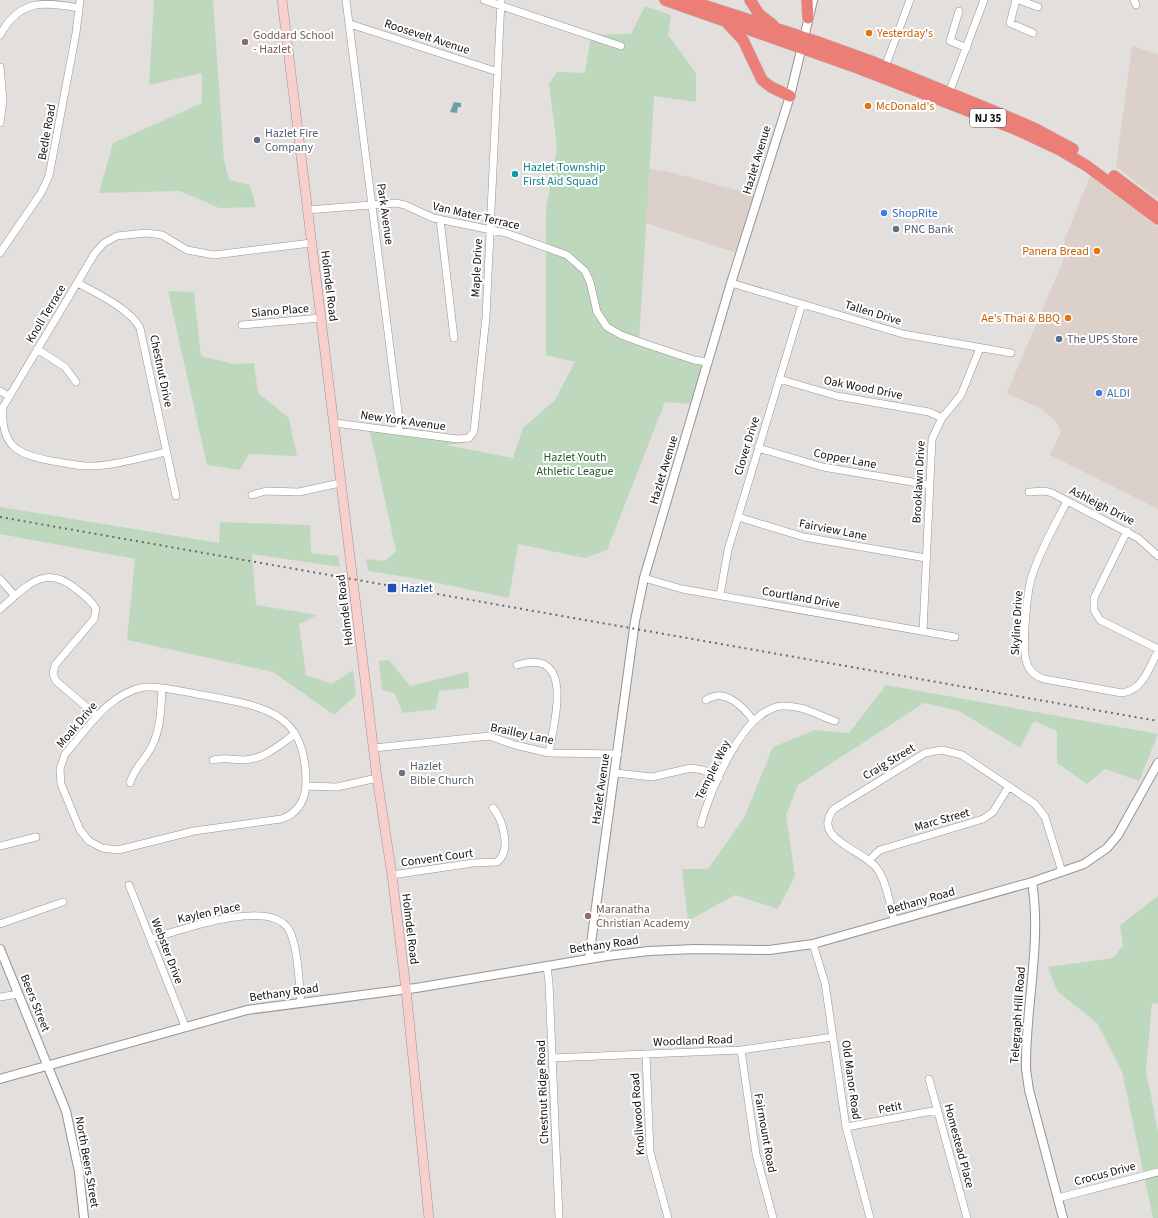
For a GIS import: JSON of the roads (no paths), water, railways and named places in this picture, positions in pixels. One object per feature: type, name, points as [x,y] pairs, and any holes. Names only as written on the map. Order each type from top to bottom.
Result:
[{"type":"highway","name":"NJ 35","points":[[665,0],[726,23],[885,67],[1005,115],[1054,138],[1101,166],[1158,209]]},
{"type":"highway","name":"NJ 35","points":[[688,0],[779,29],[802,43],[994,120],[1060,150],[1102,176],[1158,220]]},
{"type":"highway","points":[[750,0],[759,14],[779,29]]},
{"type":"highway","points":[[807,0],[808,18]]},
{"type":"highway","points":[[726,23],[743,40],[762,80],[771,88],[790,96]]},
{"type":"main road","name":"Holmdel Road","points":[[282,0],[320,318],[335,424],[340,483],[377,778],[392,875],[406,989],[429,1218]]},
{"type":"street","name":"Bedle Road","points":[[0,254],[42,193],[49,176],[76,33],[80,0]]},
{"type":"street","name":"Park Avenue","points":[[346,0],[398,411],[399,432]]},
{"type":"street","points":[[484,0],[501,3],[621,46]]},
{"type":"street","name":"Hazlet Avenue","points":[[589,958],[590,942],[616,772],[635,621],[644,578],[731,283],[790,96],[813,0]]},
{"type":"street","points":[[885,67],[910,0]]},
{"type":"street","points":[[949,93],[984,0]]},
{"type":"street","points":[[1016,0],[1010,23],[1033,33]]},
{"type":"street","points":[[1019,0],[1038,6]]},
{"type":"street","points":[[0,35],[6,24],[19,11],[34,4],[51,2],[78,8]]},
{"type":"street","name":"Maple Drive","points":[[468,438],[474,430],[486,317],[501,3]]},
{"type":"street","points":[[959,11],[950,41],[967,48]]},
{"type":"street","name":"Roosevelt Avenue","points":[[350,24],[498,72]]},
{"type":"street","points":[[0,67],[3,100],[0,123]]},
{"type":"street","name":"Van Mater Terrace","points":[[308,210],[400,203],[424,215],[440,220],[506,233],[558,251],[575,260],[585,271],[589,278],[599,317],[612,331],[694,360],[708,362]]},
{"type":"street","points":[[440,220],[454,338]]},
{"type":"street","name":"Knoll Terrace","points":[[166,452],[106,465],[83,466],[21,454],[1,438],[1,415],[9,396],[100,247],[110,239],[123,235],[157,234],[167,237],[187,250],[214,255],[311,243]]},
{"type":"street","name":"Chestnut Drive","points":[[78,283],[126,312],[137,323],[142,333],[176,496]]},
{"type":"street","name":"Tallen Drive","points":[[731,283],[903,334],[1011,353]]},
{"type":"street","name":"Clover Drive","points":[[720,596],[728,550],[802,304]]},
{"type":"street","name":"Siano Place","points":[[242,325],[320,318]]},
{"type":"street","name":"Brooklawn Drive","points":[[923,631],[932,439],[942,418],[961,395],[980,348]]},
{"type":"street","points":[[37,349],[65,368],[76,382]]},
{"type":"street","name":"Oak Wood Drive","points":[[779,379],[837,396],[928,412],[942,418]]},
{"type":"street","points":[[0,391],[9,396]]},
{"type":"street","name":"New York Avenue","points":[[335,424],[457,440],[468,438]]},
{"type":"street","name":"Copper Lane","points":[[758,448],[823,467],[930,485]]},
{"type":"street","points":[[252,495],[266,491],[299,492],[340,483]]},
{"type":"street","name":"Ashleigh Drive","points":[[1029,492],[1045,491],[1067,501],[1127,531],[1144,542],[1158,556]]},
{"type":"street","name":"Skyline Drive","points":[[1067,501],[1036,565],[1030,582],[1027,601],[1025,655],[1028,666],[1035,675],[1044,680],[1122,693],[1134,690],[1141,683],[1158,650]]},
{"type":"street","name":"Fairview Lane","points":[[738,517],[804,537],[926,558]]},
{"type":"street","points":[[1127,531],[1094,598],[1094,610],[1102,622],[1158,650]]},
{"type":"street","points":[[0,609],[32,582],[53,577],[68,583],[94,604],[96,611],[94,619],[55,665],[53,674],[56,681],[98,716]]},
{"type":"street","name":"Courtland Drive","points":[[644,578],[682,589],[955,637]]},
{"type":"street","points":[[0,579],[15,596]]},
{"type":"street","points":[[517,665],[530,661],[539,662],[547,666],[556,676],[558,690],[549,752]]},
{"type":"street","name":"Moak Drive","points":[[144,687],[162,688],[261,707],[285,721],[303,748],[306,758],[306,786],[304,799],[298,808],[291,815],[281,819],[194,831],[118,850],[102,848],[89,841],[80,830],[59,777],[60,765],[64,757],[115,698],[129,691],[144,687]]},
{"type":"street","points":[[130,783],[132,773],[148,753],[156,736],[162,688]]},
{"type":"street","points":[[706,700],[719,696],[730,698],[754,721]]},
{"type":"street","name":"Templer Way","points":[[701,824],[719,778],[736,746],[754,721],[768,710],[785,706],[808,710],[835,721]]},
{"type":"street","points":[[213,760],[226,757],[242,760],[255,759],[269,753],[295,734]]},
{"type":"street","name":"Brailley Lane","points":[[374,748],[490,736],[515,745],[549,752],[618,754]]},
{"type":"street","name":"Craig Street","points":[[894,920],[881,874],[869,860],[834,837],[827,824],[830,814],[834,809],[921,755],[934,751],[957,753],[1036,804],[1045,817],[1062,872]]},
{"type":"street","name":"Bethany Road","points":[[0,1079],[185,1026],[247,1010],[406,989],[589,958],[649,951],[695,949],[769,950],[813,944],[1032,882],[1078,867],[1092,860],[1114,841],[1123,829],[1158,763]]},
{"type":"street","points":[[616,772],[652,777],[691,768],[703,770],[719,778]]},
{"type":"street","points":[[306,786],[337,787],[377,778]]},
{"type":"street","name":"Marc Street","points":[[869,860],[880,850],[983,819],[992,812],[1009,786]]},
{"type":"street","name":"Convent Court","points":[[392,875],[473,863],[492,863],[500,860],[505,849],[502,825],[493,808]]},
{"type":"street","points":[[0,846],[36,837]]},
{"type":"street","name":"Telegraph Hill Road","points":[[1032,882],[1036,903],[1035,937],[1026,1069],[1029,1090],[1063,1218]]},
{"type":"street","name":"Webster Drive","points":[[129,885],[185,1026]]},
{"type":"street","points":[[0,924],[63,902]]},
{"type":"street","name":"Kaylen Place","points":[[151,939],[232,918],[261,915],[272,917],[283,922],[292,936],[301,1002]]},
{"type":"street","name":"Old Manor Road","points":[[813,944],[825,983],[846,1127],[870,1218]]},
{"type":"street","name":"Beers Street","points":[[0,949],[47,1065]]},
{"type":"street","name":"Chestnut Ridge Road","points":[[547,966],[559,1218]]},
{"type":"street","points":[[0,997],[18,994]]},
{"type":"street","name":"Woodland Road","points":[[552,1058],[741,1050],[833,1037]]},
{"type":"street","name":"Fairmount Road","points":[[741,1050],[756,1154],[773,1218]]},
{"type":"street","name":"Knollwood Road","points":[[646,1054],[650,1152],[668,1218]]},
{"type":"street","name":"North Beers Street","points":[[47,1065],[53,1076],[71,1128],[79,1172],[84,1218]]},
{"type":"street","name":"Homestead Place","points":[[929,1079],[967,1218]]},
{"type":"street","name":"Petit","points":[[846,1127],[938,1110]]},
{"type":"street","name":"Crocus Drive","points":[[1058,1198],[1158,1172]]},
{"type":"water","points":[[454,102],[461,103],[461,107],[458,107],[457,113],[450,112]]},
{"type":"railway","points":[[0,517],[1158,721]]},
{"type":"place","name":"Yesterday's","points":[[869,33]]},
{"type":"place","name":"Goddard School - Hazlet","points":[[245,42]]},
{"type":"place","name":"McDonald's","points":[[868,106]]},
{"type":"place","name":"Hazlet Fire Company","points":[[257,140]]},
{"type":"place","name":"Hazlet Township First Aid Squad","points":[[515,174]]},
{"type":"place","name":"ShopRite","points":[[884,213]]},
{"type":"place","name":"PNC Bank","points":[[896,229]]},
{"type":"place","name":"Panera Bread","points":[[1097,251]]},
{"type":"place","name":"Ae's Thai & BBQ","points":[[1068,318]]},
{"type":"place","name":"The UPS Store","points":[[1059,339]]},
{"type":"place","name":"ALDI","points":[[1099,393]]},
{"type":"place","name":"Hazlet","points":[[392,588]]},
{"type":"place","name":"Hazlet Bible Church","points":[[402,773]]},
{"type":"place","name":"Maranatha Christian Academy","points":[[588,916]]},
{"type":"park label","name":"Hazlet Youth Athletic League","points":[[575,464]]}]
